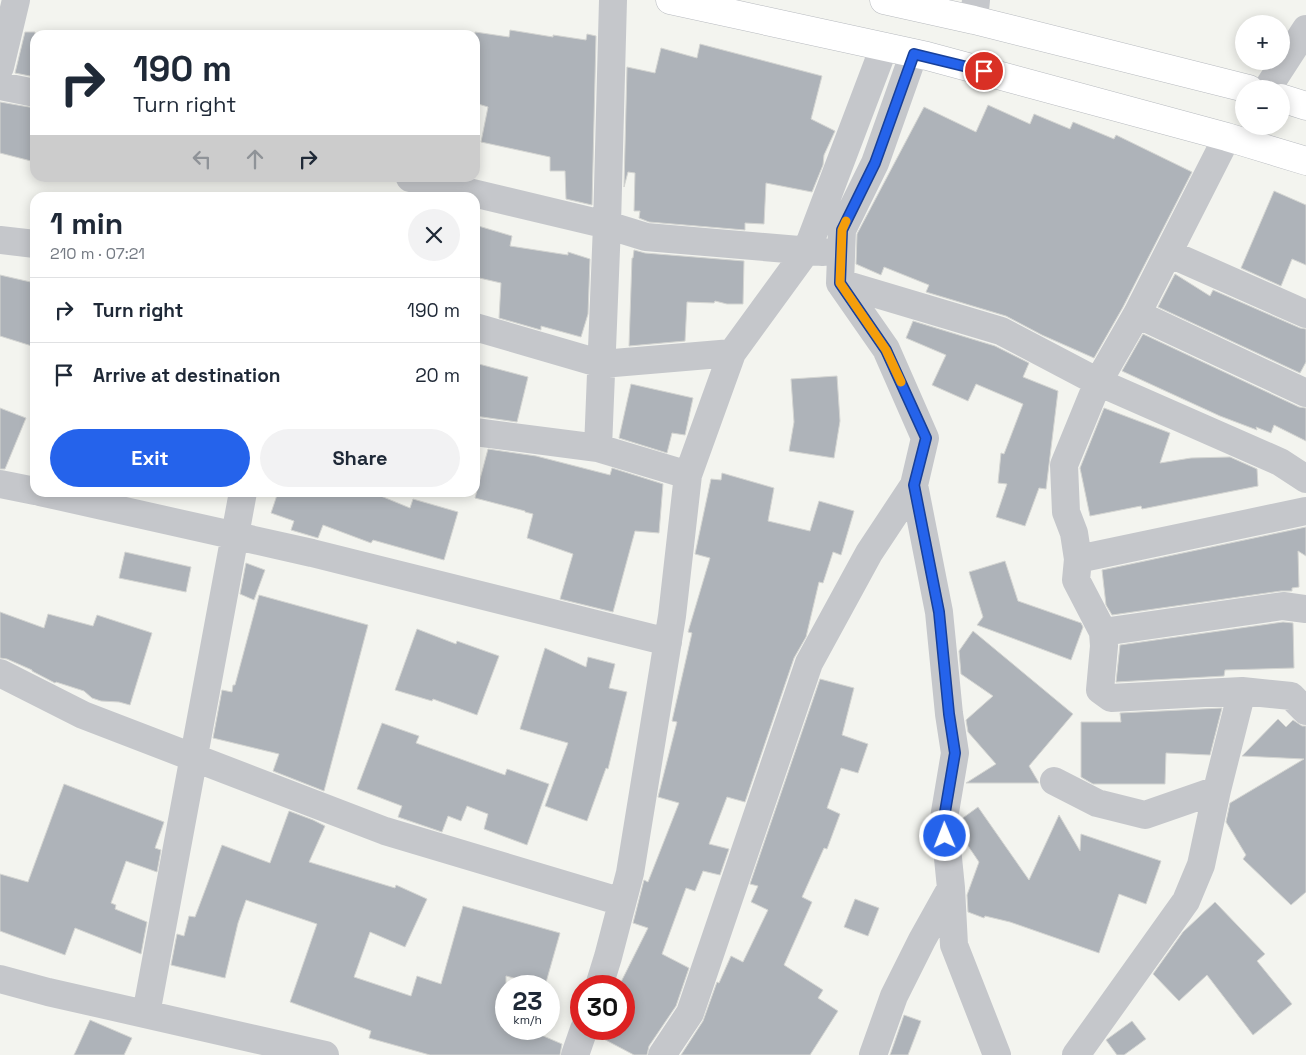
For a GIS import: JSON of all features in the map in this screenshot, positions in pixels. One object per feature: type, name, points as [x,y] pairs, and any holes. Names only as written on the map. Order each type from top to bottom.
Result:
[{"type":"main road","points":[[670,0],[914,54],[1227,136],[1306,161]]},
{"type":"main road","points":[[884,0],[975,10],[1235,85]]},
{"type":"main road","points":[[1290,101],[1306,106]]},
{"type":"street","points":[[0,67],[16,0]]},
{"type":"street","points":[[598,448],[607,225],[613,0]]},
{"type":"street","points":[[1274,80],[1306,28]]},
{"type":"street","points":[[602,975],[630,873],[672,616],[688,475],[732,354],[808,250],[884,47]]},
{"type":"street","points":[[662,1055],[690,1013],[809,663],[869,553],[914,485],[926,438],[886,350],[840,283],[842,230],[875,163],[914,54]]},
{"type":"street","points":[[0,86],[30,92]]},
{"type":"street","points":[[1227,136],[1137,314],[1098,382],[1064,465],[1066,512],[1074,533],[1078,560],[1076,580],[1103,632],[1104,646],[1100,690],[1111,698],[1242,691],[1291,696],[1306,710]]},
{"type":"street","points":[[427,182],[469,192]]},
{"type":"street","points":[[480,195],[607,225],[646,237],[841,253]]},
{"type":"street","points":[[0,240],[30,243]]},
{"type":"street","points":[[1168,253],[1306,314]]},
{"type":"street","points":[[840,283],[1001,332],[1098,382],[1280,462],[1306,478]]},
{"type":"street","points":[[1137,314],[1306,392]]},
{"type":"street","points":[[480,328],[602,364],[732,354]]},
{"type":"street","points":[[480,433],[598,448],[688,475]]},
{"type":"street","points":[[0,484],[30,491]]},
{"type":"street","points":[[914,485],[939,612],[949,714],[955,753],[944,818],[954,945],[996,1055]]},
{"type":"street","points":[[63,497],[321,555],[668,642]]},
{"type":"street","points":[[146,1014],[242,497]]},
{"type":"street","points":[[1078,560],[1306,511]]},
{"type":"street","points":[[1103,632],[1283,606],[1306,609]]},
{"type":"street","points":[[0,673],[83,715],[385,831],[622,902]]},
{"type":"street","points":[[1076,1055],[1186,901],[1201,865],[1217,790],[1242,691]]},
{"type":"street","points":[[1054,781],[1097,803],[1145,815],[1217,790]]},
{"type":"street","points":[[873,1055],[894,996],[951,888]]},
{"type":"street","points":[[0,978],[48,992],[325,1055]]},
{"type":"street","points":[[575,1055],[580,1040]]},
{"type":"building","points":[[510,30],[586,40],[587,34],[596,36],[592,205],[566,199],[565,171],[550,171],[550,157],[481,142],[488,107],[480,105],[480,33],[509,37]]},
{"type":"building","points":[[25,32],[30,32],[30,76],[15,73]]},
{"type":"building","points":[[700,44],[822,76],[811,119],[835,131],[824,155],[823,165],[812,192],[766,183],[764,224],[745,223],[745,230],[649,222],[639,218],[640,211],[634,211],[635,173],[628,172],[624,187],[627,67],[655,73],[661,48],[697,58]]},
{"type":"building","points":[[0,102],[30,107],[30,161],[0,153]]},
{"type":"building","points":[[988,105],[1030,124],[1034,114],[1070,129],[1073,122],[1114,139],[1116,135],[1192,172],[1123,307],[1094,358],[1042,335],[1006,316],[926,292],[929,285],[884,267],[881,275],[856,264],[857,234],[924,107],[976,132]]},
{"type":"building","points":[[1274,191],[1306,205],[1306,265],[1292,259],[1281,286],[1241,268]]},
{"type":"building","points":[[480,226],[512,236],[510,246],[568,255],[568,252],[590,259],[588,314],[581,337],[541,326],[541,330],[499,318],[501,283],[480,278]]},
{"type":"building","points":[[634,250],[645,253],[744,261],[743,304],[727,304],[715,301],[714,303],[687,302],[685,341],[629,346],[632,258]]},
{"type":"building","points":[[1175,274],[1210,296],[1213,290],[1306,329],[1306,362],[1300,373],[1158,307]]},
{"type":"building","points":[[0,275],[30,282],[30,345],[0,336]]},
{"type":"building","points":[[913,321],[995,346],[1029,363],[1023,377],[1058,391],[1046,489],[1039,488],[1025,526],[996,517],[1007,484],[998,483],[1001,453],[1004,454],[1023,404],[976,384],[968,401],[932,385],[946,355],[906,338]]},
{"type":"building","points":[[1143,334],[1299,407],[1306,408],[1306,441],[1274,425],[1271,433],[1256,427],[1257,430],[1220,416],[1122,371]]},
{"type":"building","points":[[480,364],[528,377],[517,422],[480,417]]},
{"type":"building","points":[[837,376],[840,421],[834,458],[789,451],[794,422],[791,379]]},
{"type":"building","points":[[631,384],[693,398],[685,435],[672,433],[667,453],[619,438]]},
{"type":"building","points":[[0,408],[26,418],[5,469],[0,469]]},
{"type":"building","points":[[1104,408],[1170,433],[1160,463],[1191,458],[1230,457],[1257,469],[1258,486],[1142,509],[1141,506],[1090,516],[1080,468]]},
{"type":"building","points":[[488,449],[536,456],[610,475],[612,468],[663,484],[659,533],[635,531],[613,612],[560,599],[573,554],[527,538],[533,514],[475,498],[480,497],[480,479]]},
{"type":"building","points":[[722,473],[774,488],[768,521],[810,531],[819,501],[854,511],[841,555],[833,552],[823,583],[819,582],[806,637],[794,658],[745,802],[727,797],[709,844],[729,849],[720,875],[703,871],[695,891],[686,888],[662,954],[689,968],[676,1006],[649,1046],[647,1055],[634,1055],[606,1040],[635,1040],[635,975],[624,975],[648,928],[633,923],[644,880],[648,882],[679,803],[658,797],[677,722],[672,721],[692,633],[688,632],[710,558],[695,554],[711,479],[721,480]]},
{"type":"building","points":[[276,497],[383,497],[410,508],[413,499],[458,512],[444,560],[373,540],[371,543],[323,525],[318,538],[291,530],[294,521],[271,513]]},
{"type":"building","points":[[1306,527],[1306,556],[1298,551],[1299,587],[1292,588],[1292,591],[1112,615],[1106,605],[1102,570]]},
{"type":"building","points":[[125,552],[191,567],[186,592],[119,578]]},
{"type":"building","points":[[1005,561],[1018,601],[1081,623],[1083,627],[1071,660],[977,625],[983,617],[969,572]]},
{"type":"building","points":[[246,563],[265,570],[254,600],[240,594]]},
{"type":"building","points":[[259,595],[368,625],[324,791],[273,771],[279,754],[213,738],[222,690],[232,692],[233,685],[235,685]]},
{"type":"building","points":[[0,612],[44,628],[48,614],[93,626],[97,615],[152,633],[130,705],[92,698],[84,691],[55,683],[32,670],[7,659],[0,658]]},
{"type":"building","points":[[1283,622],[1293,623],[1294,668],[1225,670],[1224,676],[1116,682],[1120,645]]},
{"type":"building","points":[[417,629],[456,644],[457,641],[499,656],[477,715],[433,699],[432,701],[395,690]]},
{"type":"building","points":[[973,631],[1073,714],[1029,766],[1039,783],[966,783],[996,764],[968,732],[966,720],[993,696],[961,674],[959,651]]},
{"type":"building","points":[[545,648],[586,667],[588,657],[615,664],[609,688],[627,692],[608,769],[606,768],[587,821],[545,806],[568,743],[520,729]]},
{"type":"building","points":[[820,679],[854,688],[842,735],[868,744],[858,773],[841,768],[827,808],[840,814],[827,849],[824,848],[802,897],[812,902],[784,965],[823,990],[818,998],[838,1011],[810,1055],[681,1055],[703,1021],[717,982],[719,983],[731,956],[743,962],[768,910],[751,902],[758,886],[750,884]]},
{"type":"building","points":[[1222,708],[1210,755],[1166,753],[1165,784],[1093,784],[1081,777],[1081,722],[1121,722],[1120,713]]},
{"type":"building","points":[[1278,719],[1286,727],[1293,720],[1302,726],[1306,726],[1306,892],[1291,905],[1243,859],[1246,855],[1226,822],[1230,803],[1304,759],[1242,756]]},
{"type":"building","points":[[382,723],[419,736],[416,743],[505,775],[507,769],[549,784],[527,845],[484,829],[488,814],[467,806],[461,821],[448,816],[442,832],[398,817],[402,806],[357,789]]},
{"type":"building","points":[[64,784],[164,822],[155,848],[161,850],[157,872],[126,861],[111,903],[116,905],[115,909],[147,922],[141,954],[75,928],[65,955],[0,931],[0,874],[28,882]]},
{"type":"building","points":[[978,807],[1029,880],[1059,815],[1080,851],[1081,834],[1161,861],[1146,904],[1119,894],[1099,953],[1010,922],[985,916],[984,918],[968,912],[967,895],[979,862],[962,837],[960,820]]},
{"type":"building","points":[[289,811],[325,826],[309,862],[395,888],[396,885],[427,899],[405,947],[370,932],[354,977],[411,996],[417,976],[441,984],[463,906],[560,933],[548,975],[495,975],[495,1040],[553,1040],[562,1044],[560,1055],[430,1055],[369,1038],[371,1031],[290,1002],[317,924],[246,900],[238,923],[225,978],[171,965],[177,934],[184,936],[189,916],[195,917],[222,845],[270,863]]},
{"type":"building","points":[[855,899],[879,908],[868,936],[844,927]]},
{"type":"building","points":[[1215,902],[1265,954],[1257,961],[1292,1004],[1253,1035],[1207,975],[1179,1001],[1153,974],[1183,932]]},
{"type":"building","points":[[904,1015],[921,1021],[908,1055],[890,1055]]},
{"type":"building","points":[[90,1020],[132,1038],[124,1055],[74,1055]]},
{"type":"building","points":[[1132,1021],[1146,1039],[1124,1055],[1117,1055],[1106,1040]]},
{"type":"slow traffic","points":[[846,221],[842,230],[840,283],[886,350],[901,382]]},
{"type":"route","points":[[945,836],[944,818],[955,753],[949,714],[939,612],[914,485],[926,438],[886,350],[840,283],[842,230],[875,163],[914,54],[984,71]]}]
